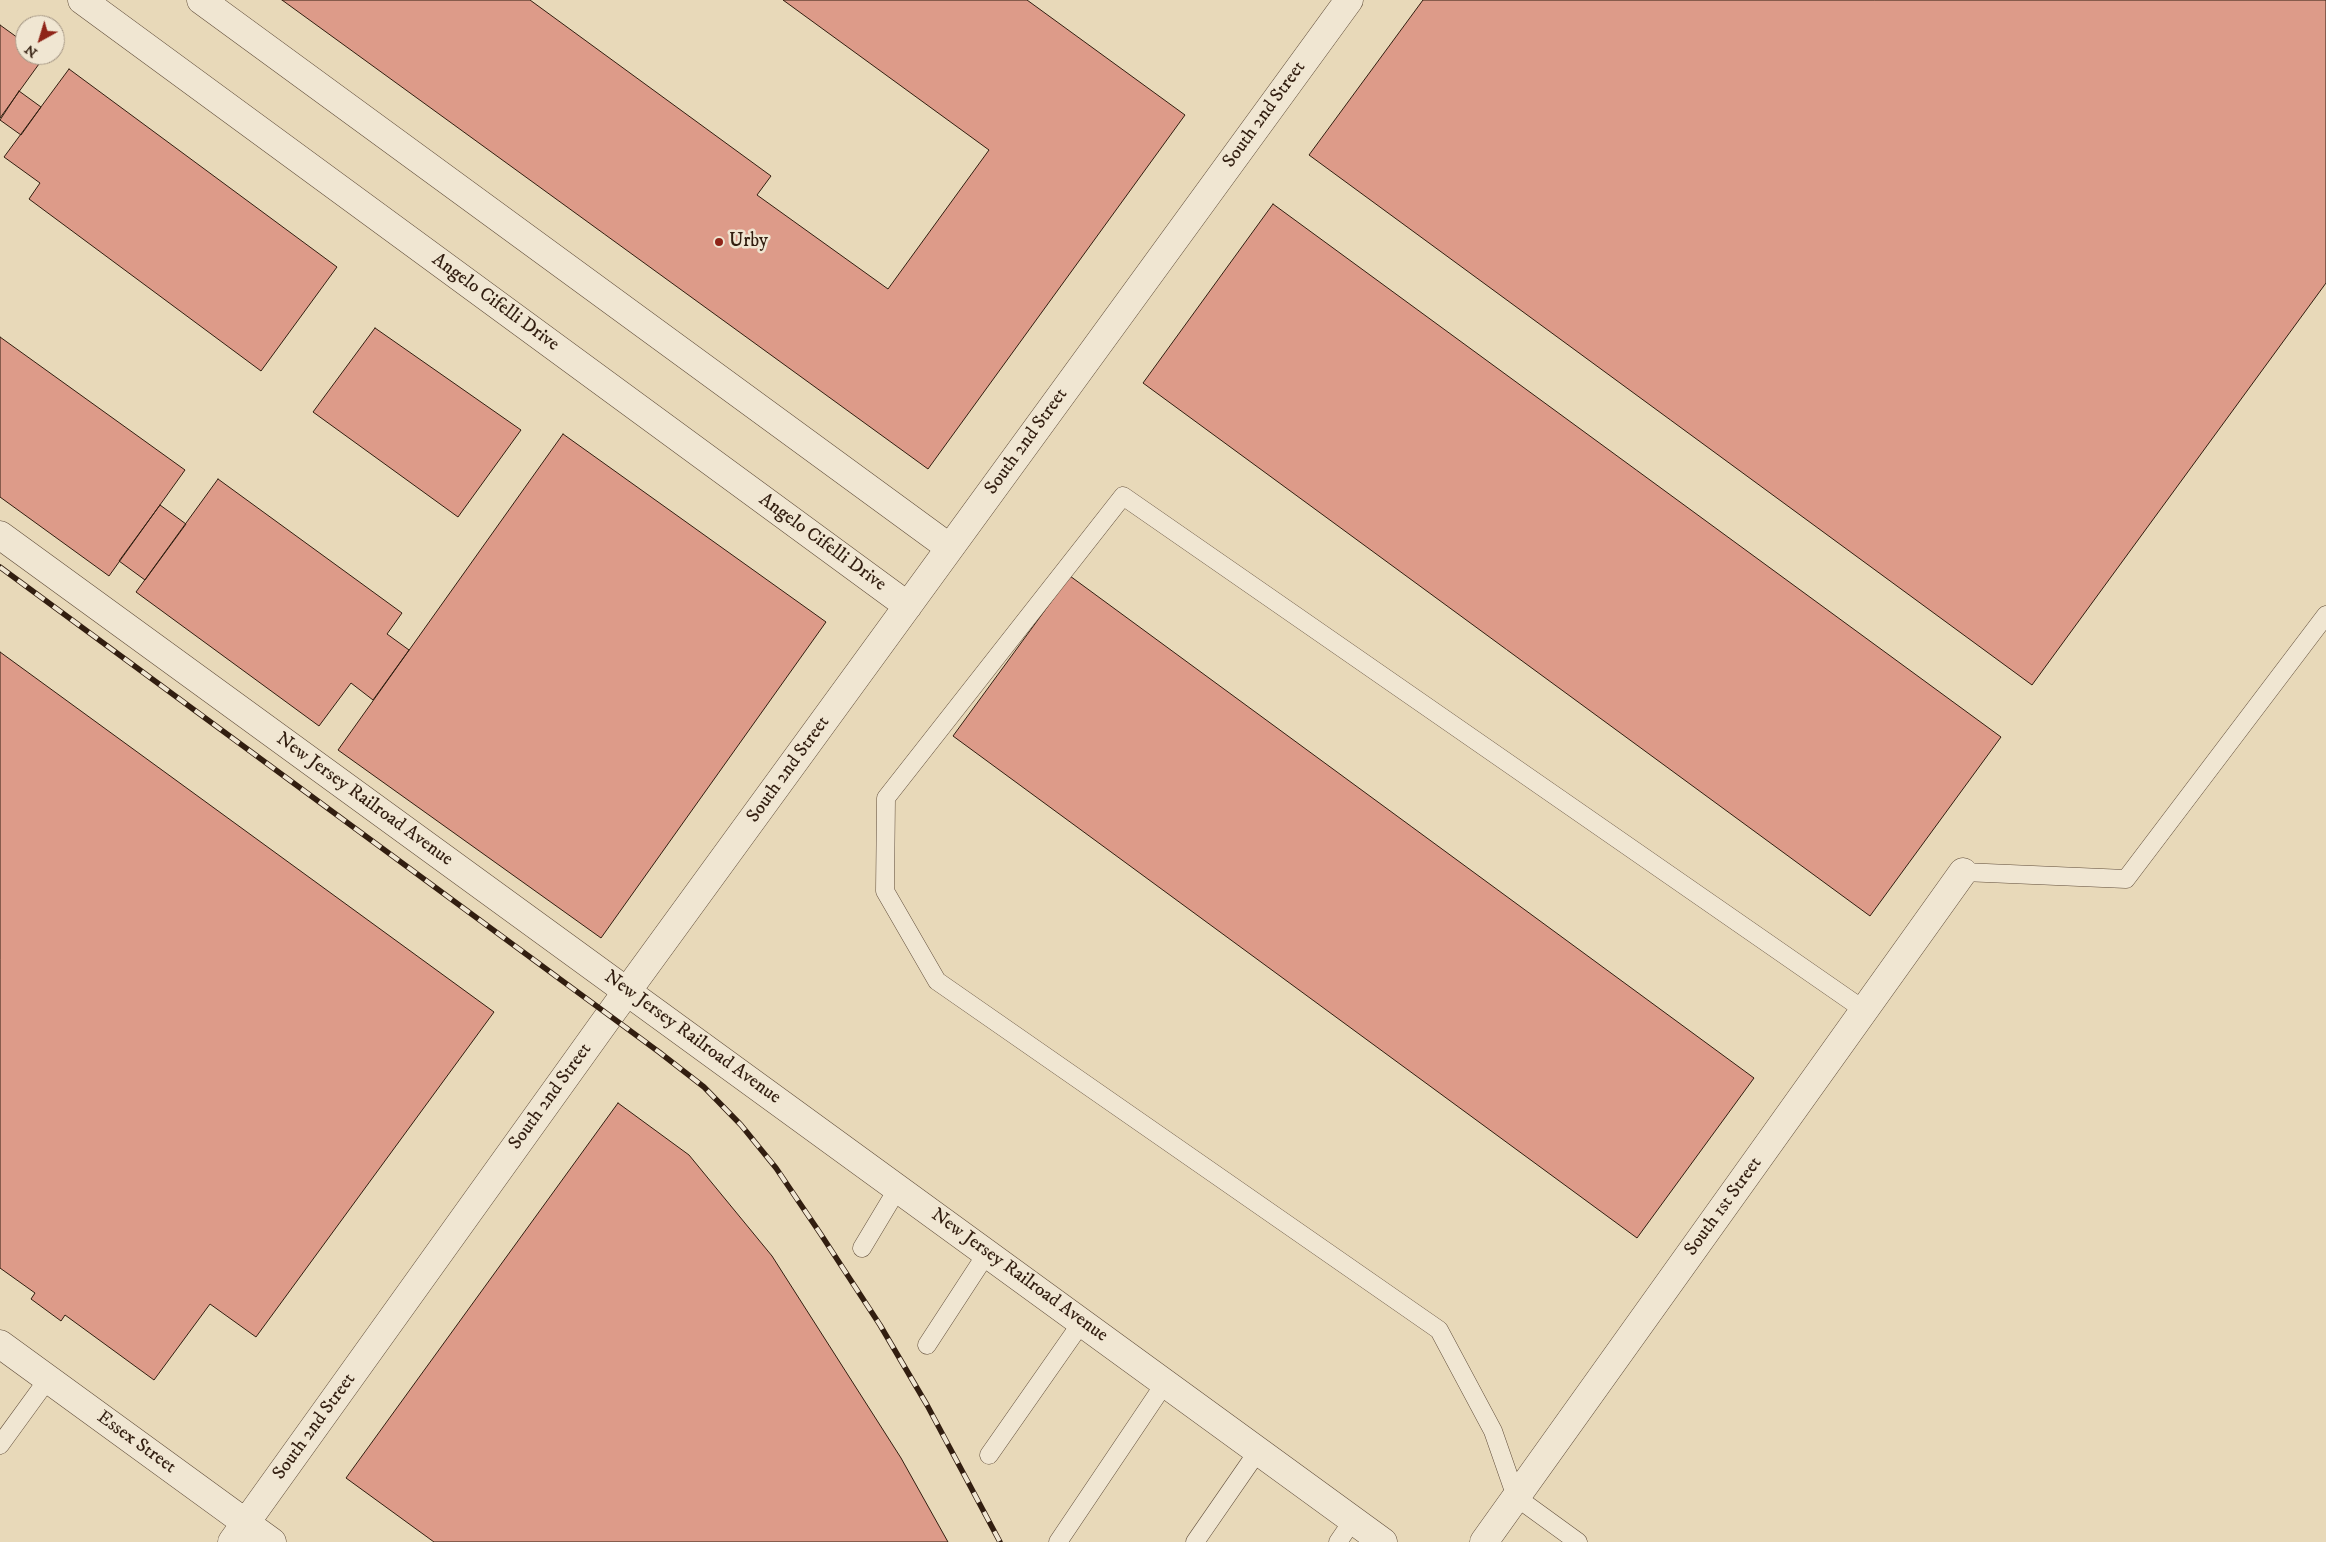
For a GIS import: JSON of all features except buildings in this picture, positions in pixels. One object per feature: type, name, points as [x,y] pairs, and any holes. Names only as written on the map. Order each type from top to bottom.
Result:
[{"type":"street","name":"Angelo Cifelli Drive","points":[[82,0],[908,606]]},
{"type":"street","points":[[201,0],[950,548]]},
{"type":"street","name":"South 2nd Street","points":[[239,1533],[628,991],[1349,0]]},
{"type":"street","name":"New Jersey Railroad Avenue","points":[[0,535],[1258,1451],[1346,1531],[1383,1542]]},
{"type":"street","name":"South 1st Street","points":[[1484,1542],[1963,872]]},
{"type":"street","name":"Essex Street","points":[[0,1344],[48,1379],[239,1533],[272,1542]]},
{"type":"lane","points":[[1578,1542],[1516,1497],[1492,1432],[1439,1330],[937,981],[885,890],[886,798],[1123,496],[1864,1010]]},
{"type":"lane","points":[[1963,872],[2126,879],[2326,615]]},
{"type":"lane","points":[[862,1248],[898,1188]]},
{"type":"lane","points":[[928,1345],[987,1253]]},
{"type":"lane","points":[[990,1456],[1082,1322]]},
{"type":"lane","points":[[0,1445],[48,1379]]},
{"type":"lane","points":[[1058,1542],[1165,1383]]},
{"type":"lane","points":[[1195,1542],[1258,1451]]},
{"type":"railway","points":[[0,567],[704,1087],[741,1125],[776,1168],[880,1325],[927,1405],[1000,1542]]},
{"type":"place","name":"Urby","points":[[719,242]]}]
